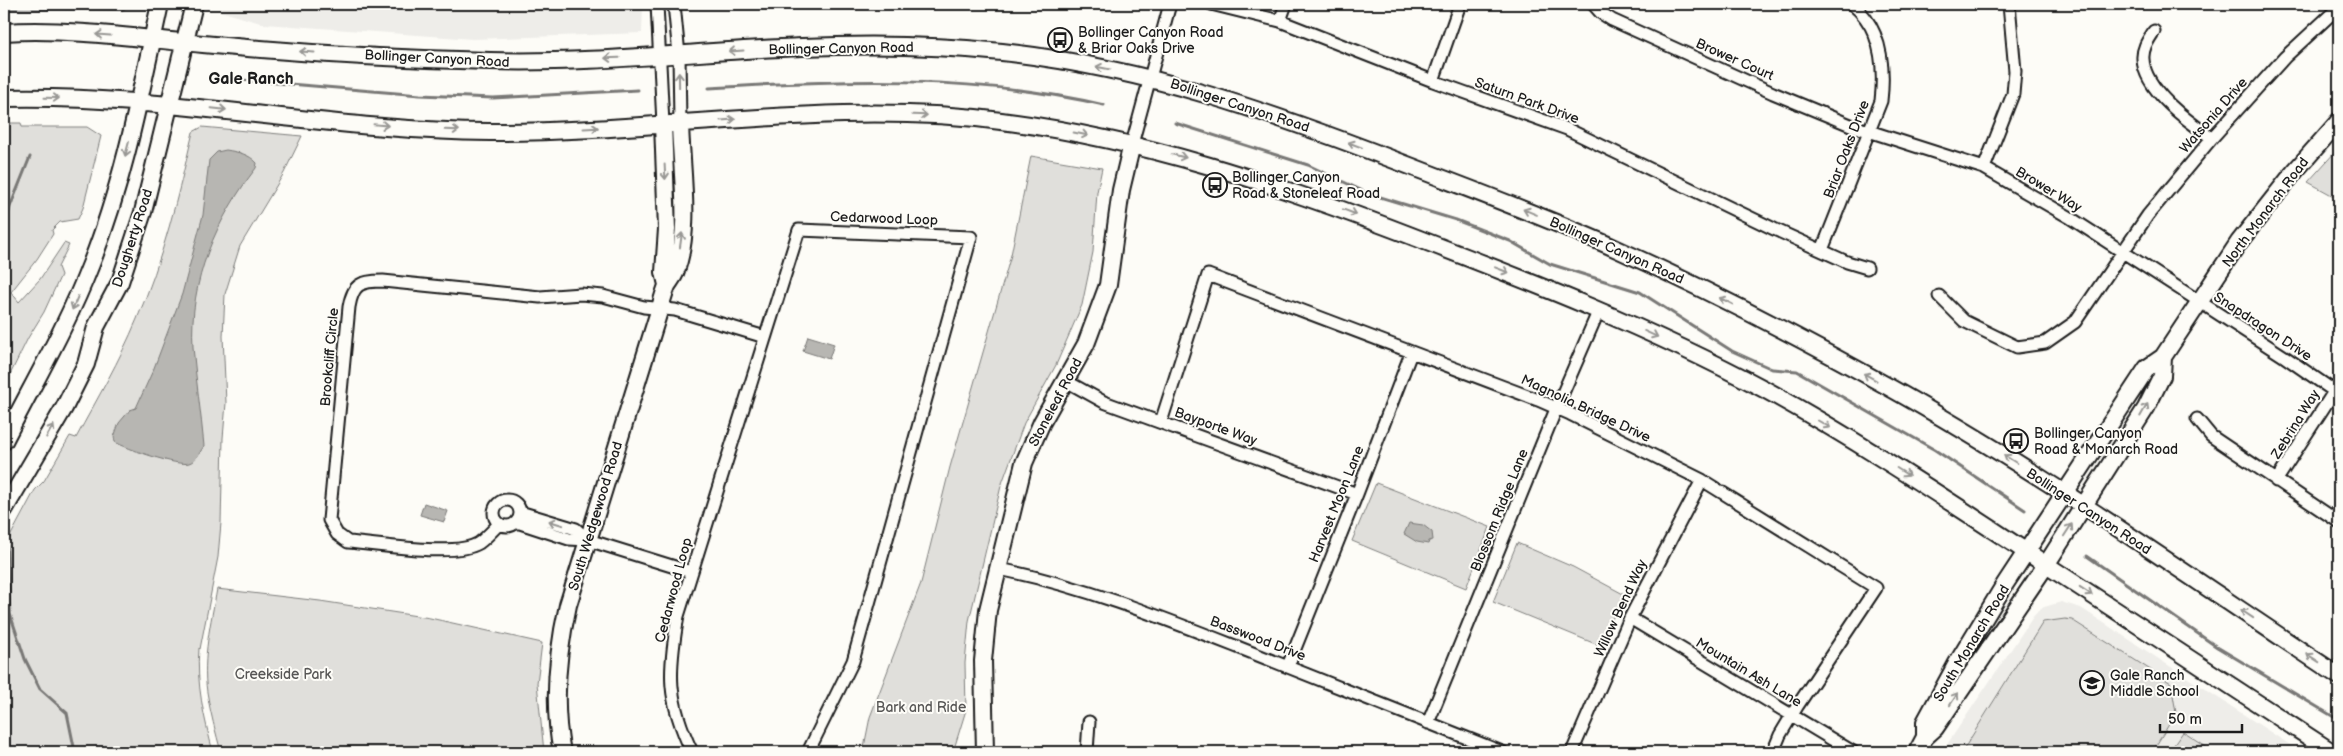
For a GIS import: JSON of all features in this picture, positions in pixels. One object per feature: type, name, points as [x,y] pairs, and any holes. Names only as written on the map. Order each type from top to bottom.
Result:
[{"type":"main road","points":[[5,438],[59,339],[92,262],[116,191],[160,4]]},
{"type":"main road","name":"Dougherty Road","points":[[4,510],[64,408],[86,364],[96,326],[120,282],[143,212],[186,43],[194,4]]},
{"type":"main road","name":"Bollinger Canyon Road","points":[[4,32],[152,38],[186,43],[465,60],[539,61],[804,47],[942,47],[1007,53],[1078,64],[1150,78],[1205,92],[1299,123],[1531,212],[1615,248],[1709,292],[1889,387],[2084,506],[2339,676]]},
{"type":"main road","points":[[4,98],[138,101],[450,130],[542,130],[871,113],[936,115],[1008,122],[1132,144],[1197,161],[1324,202],[1504,271],[1599,310],[1672,343],[1763,389],[1860,445],[2046,564],[2332,752]]},
{"type":"main road","name":"North Monarch Road","points":[[2027,552],[2066,495],[2147,368],[2162,357],[2239,242],[2294,171],[2339,120]]},
{"type":"main road","name":"South Wedgewood Road","points":[[562,752],[557,712],[557,674],[560,642],[568,605],[667,285],[675,274],[682,236],[684,194],[680,123]]},
{"type":"main road","name":"South Wedgewood Road","points":[[663,124],[667,229],[664,272],[667,285]]},
{"type":"main road","name":"Stoneleaf Road","points":[[985,752],[983,661],[988,610],[1024,464],[1042,422],[1086,344],[1108,285],[1121,190],[1132,144]]},
{"type":"main road","name":"North Monarch Road","points":[[2046,564],[2146,408],[2162,376],[2162,357]]},
{"type":"main road","name":"South Monarch Road","points":[[1925,737],[1925,722],[1932,708],[1976,632],[2027,552]]},
{"type":"main road","name":"South Monarch Road","points":[[1917,752],[1925,737],[1935,728],[2046,564]]},
{"type":"street","points":[[658,4],[663,124]]},
{"type":"street","points":[[674,4],[679,55],[680,123]]},
{"type":"street","points":[[1132,144],[1170,4]]},
{"type":"street","name":"Saturn Park Drive","points":[[1210,4],[1280,21],[1433,81],[1567,129],[1847,262],[1867,268]]},
{"type":"street","points":[[1280,21],[1286,4]]},
{"type":"street","points":[[1433,81],[1460,4]]},
{"type":"street","name":"Brower Court","points":[[1593,4],[1601,13],[1612,20],[1773,94],[1869,132]]},
{"type":"street","name":"Briar Oaks Drive","points":[[1822,250],[1881,101],[1883,81],[1882,60],[1878,39],[1869,23],[1852,4]]},
{"type":"street","points":[[1984,168],[2013,94],[2016,71],[2009,4]]},
{"type":"street","name":"Watsonia Drive","points":[[1939,296],[1964,320],[2018,347],[2045,343],[2075,322],[2148,214],[2212,138],[2285,57],[2339,7]]},
{"type":"street","points":[[2154,30],[2144,48],[2142,58],[2145,73],[2160,96],[2212,138]]},
{"type":"street","name":"Brower Way","points":[[1869,132],[1984,168],[2069,217],[2200,302]]},
{"type":"street","name":"Cedarwood Loop","points":[[692,752],[680,727],[672,695],[670,660],[678,616],[799,230],[971,237],[853,661],[808,752]]},
{"type":"street","name":"Magnolia Bridge Drive","points":[[1161,422],[1208,275],[1538,400],[1702,480],[1876,588],[1792,716]]},
{"type":"street","name":"Brookcliff Circle","points":[[499,524],[479,543],[466,548],[446,550],[348,542],[337,534],[329,520],[349,307],[351,294],[355,287],[367,281],[383,281],[540,297],[581,294],[603,296],[644,307],[660,308]]},
{"type":"street","name":"Snapdragon Drive","points":[[2200,302],[2336,387]]},
{"type":"street","points":[[660,308],[675,310],[765,336]]},
{"type":"street","name":"Blossom Ridge Lane","points":[[1428,723],[1556,409],[1599,310]]},
{"type":"street","name":"Harvest Moon Lane","points":[[1288,666],[1358,494],[1411,353]]},
{"type":"street","name":"Bayporte Way","points":[[1066,381],[1104,402],[1358,494]]},
{"type":"street","name":"Zebrina Way","points":[[2276,481],[2336,387]]},
{"type":"street","points":[[2196,419],[2211,436],[2339,522]]},
{"type":"street","name":"Willow Bend Way","points":[[1572,752],[1630,618],[1702,480]]},
{"type":"street","points":[[518,517],[518,505],[512,500],[499,501],[493,512],[499,524],[506,526],[518,517],[576,529],[588,540],[691,572]]},
{"type":"street","name":"Basswood Drive","points":[[999,569],[1060,583],[1125,604],[1288,666],[1502,752]]},
{"type":"street","name":"Mountain Ash Lane","points":[[1630,618],[1852,752]]},
{"type":"street","points":[[1773,752],[1780,735],[1792,716]]},
{"type":"street","points":[[1087,752],[1089,722]]},
{"type":"shaded area","points":[[221,4],[643,4],[642,33],[473,39],[264,24],[220,11]]},
{"type":"shaded area","points":[[226,150],[247,155],[257,163],[256,168],[229,208],[217,230],[201,275],[193,322],[193,347],[204,446],[198,456],[191,462],[175,462],[121,445],[115,442],[114,437],[119,423],[130,410],[136,408],[154,368],[182,294],[203,215],[209,160],[217,152]]},
{"type":"shaded area","points":[[808,336],[834,344],[829,359],[803,351]]},
{"type":"shaded area","points":[[424,503],[448,511],[444,522],[420,515]]},
{"type":"shaded area","points":[[1409,523],[1423,525],[1432,532],[1433,540],[1429,541],[1428,544],[1417,542],[1404,534]]},
{"type":"shaded area","name":"Gale Ranch Middle School","points":[[2061,602],[2081,608],[2301,752],[1942,752],[2035,614],[2041,608]]},
{"type":"green space","points":[[4,4],[132,4],[123,10],[4,9]]},
{"type":"green space","points":[[4,123],[21,123],[22,127],[87,127],[101,136],[83,208],[78,219],[60,222],[52,230],[53,234],[37,259],[11,292],[19,302],[40,279],[64,243],[69,245],[58,267],[61,275],[44,312],[28,338],[4,387]]},
{"type":"green space","points":[[202,127],[302,136],[284,173],[240,246],[225,294],[223,336],[226,403],[223,438],[221,523],[218,557],[199,648],[198,662],[202,701],[213,752],[4,752],[4,548],[35,490],[44,481],[70,436],[76,438],[123,349],[155,273],[176,203],[193,132]]},
{"type":"green space","points":[[2336,151],[2339,153],[2339,199],[2308,182]]},
{"type":"green space","name":"Bark and Ride","points":[[1031,156],[1102,168],[1097,192],[1093,252],[1082,305],[1056,365],[1024,423],[1001,486],[969,621],[965,663],[966,710],[953,752],[863,752],[870,717],[921,583],[950,467],[1011,255]]},
{"type":"green space","points":[[1376,483],[1490,527],[1466,588],[1352,541]]},
{"type":"green space","points":[[1517,543],[1573,567],[1625,595],[1598,645],[1493,602]]},
{"type":"green space","name":"Creekside Park","points":[[217,589],[320,601],[430,618],[542,643],[537,683],[544,752],[221,752],[210,707],[206,679],[208,640]]},
{"type":"green space","name":"Gale Ranch Middle School","points":[[2072,620],[2171,683],[2176,713],[2152,752],[1962,752],[2043,622]]},
{"type":"green space","points":[[2183,732],[2214,752],[2169,752]]},
{"type":"waterway","points":[[218,78],[420,95],[493,98],[638,90]]},
{"type":"waterway","points":[[709,88],[858,82],[957,84],[1006,88],[1104,105]]},
{"type":"waterway","points":[[1175,123],[1308,165],[1367,193],[1456,220],[1510,241],[1550,264],[1640,292],[1732,351],[1772,369],[1797,371],[1935,450],[2025,510]]},
{"type":"waterway","points":[[4,232],[10,207],[30,157]]},
{"type":"waterway","points":[[4,540],[7,548],[10,614],[25,659],[40,689],[67,713],[74,747],[72,752]]},
{"type":"waterway","points":[[2087,556],[2217,647],[2339,720]]},
{"type":"place","name":"Bollinger Canyon Road & Briar Oaks Drive","points":[[1060,40]]},
{"type":"place","name":"Bollinger Canyon Road & Stoneleaf Road","points":[[1215,185]]},
{"type":"place","name":"Bollinger Canyon Road & Monarch Road","points":[[2016,441]]},
{"type":"place","name":"Gale Ranch Middle School","points":[[2092,683]]},
{"type":"district","name":"Gale Ranch","points":[[251,78]]}]
